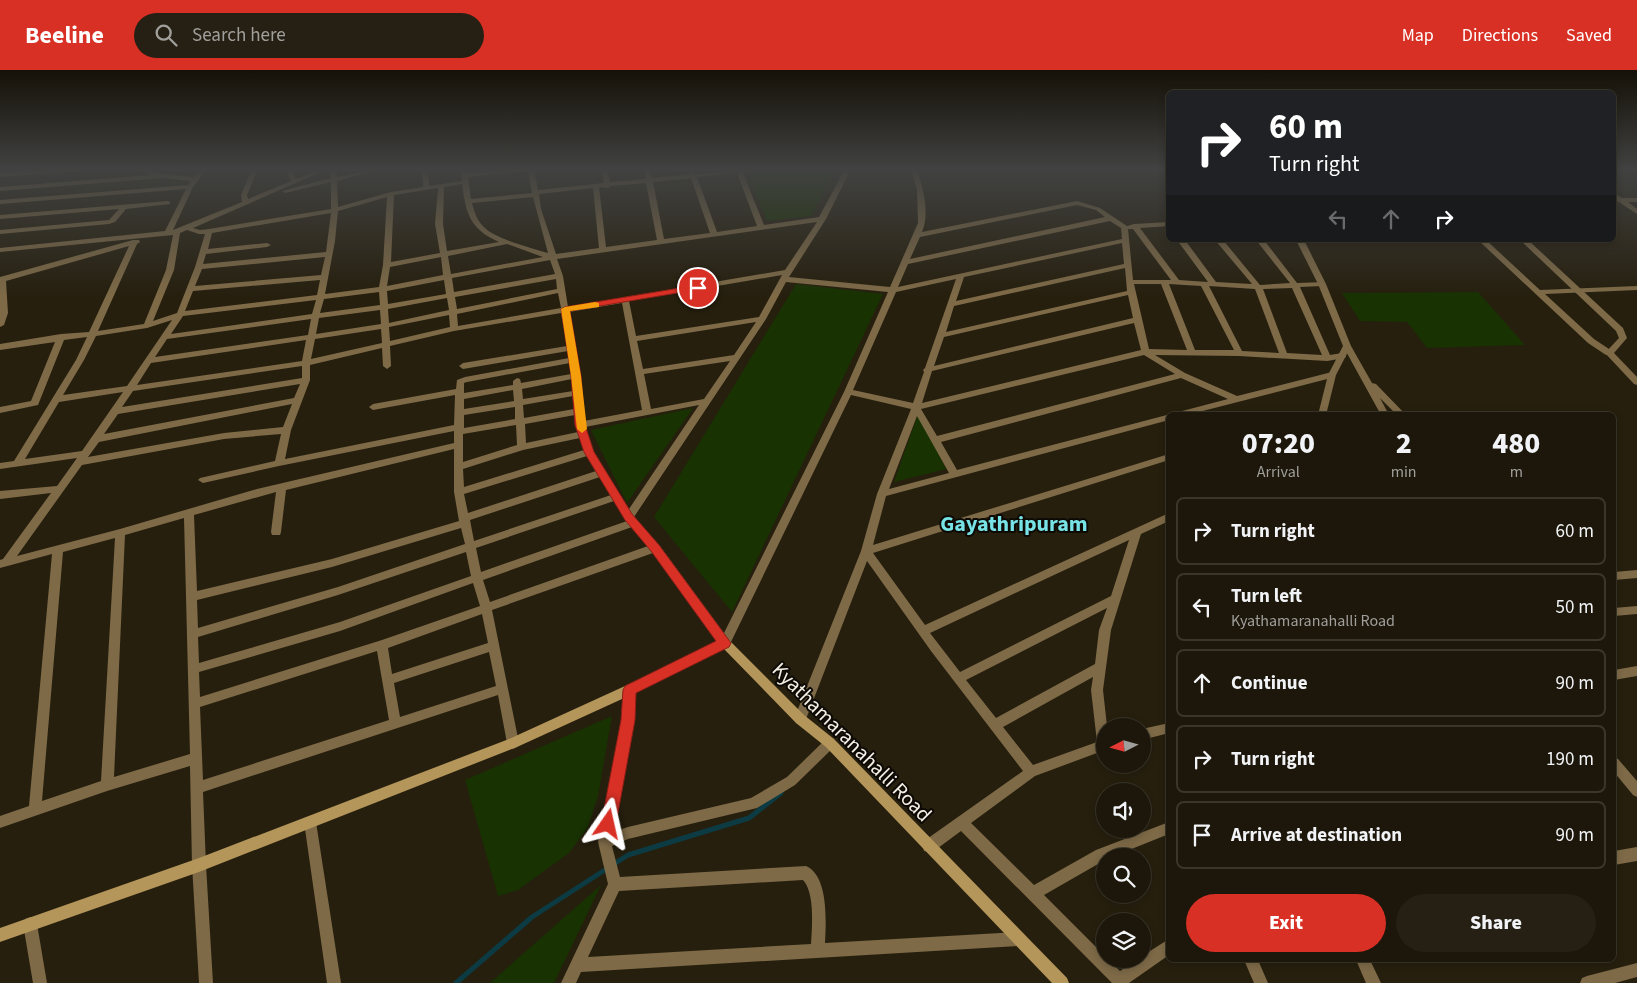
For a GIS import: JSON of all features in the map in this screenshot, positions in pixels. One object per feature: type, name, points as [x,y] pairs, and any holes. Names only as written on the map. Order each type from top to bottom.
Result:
[{"type":"main road","points":[[0,935],[199,866],[513,744],[725,643]]},
{"type":"main road","name":"Kyathamaranahalli Road","points":[[725,643],[800,719],[830,743],[1062,983]]},
{"type":"street","points":[[0,217],[67,212]]},
{"type":"street","points":[[0,232],[109,222],[113,221],[120,212]]},
{"type":"street","points":[[0,325],[4,313],[1,279],[168,233],[178,212]]},
{"type":"street","points":[[0,250],[177,232],[226,212]]},
{"type":"street","points":[[188,228],[200,232],[209,231],[325,212]]},
{"type":"street","points":[[279,463],[286,430],[306,380],[310,337],[329,254],[335,212]]},
{"type":"street","points":[[387,366],[383,289],[387,265],[390,212]]},
{"type":"street","points":[[439,212],[438,224],[446,276],[454,311],[454,329]]},
{"type":"street","points":[[472,212],[481,230],[508,242],[553,257]]},
{"type":"street","name":"Kyathamaranahalli Road","points":[[541,212],[562,290],[576,376],[582,430],[589,452],[631,520],[655,548],[725,643]]},
{"type":"street","points":[[599,212],[603,249]]},
{"type":"street","points":[[656,212],[661,241]]},
{"type":"street","points":[[706,212],[714,233]]},
{"type":"street","points":[[755,212],[761,226]]},
{"type":"street","points":[[194,669],[340,626],[477,578],[631,520],[762,319],[786,275],[826,212]]},
{"type":"street","points":[[725,643],[848,392],[922,223],[921,212]]},
{"type":"street","points":[[917,235],[1034,212]]},
{"type":"street","points":[[1102,212],[1124,227],[1166,224]]},
{"type":"street","points":[[905,262],[1112,218]]},
{"type":"street","points":[[0,347],[93,332],[147,326],[180,314],[383,289],[446,276],[603,249],[822,219]]},
{"type":"street","points":[[1134,226],[1177,282]]},
{"type":"street","points":[[1124,227],[1131,292],[1145,352],[1182,376],[1236,399]]},
{"type":"street","points":[[4,562],[96,439],[166,337],[180,314],[191,289],[209,231]]},
{"type":"street","points":[[147,326],[170,270],[177,232]]},
{"type":"street","points":[[58,399],[306,364],[454,329],[565,309],[786,275],[893,290],[1126,240]]},
{"type":"street","points":[[387,265],[508,242]]},
{"type":"street","points":[[1182,242],[1214,285]]},
{"type":"street","points":[[1221,242],[1258,287],[1284,356]]},
{"type":"street","points":[[1262,242],[1295,285],[1327,358]]},
{"type":"street","points":[[1301,242],[1322,284],[1347,346],[1383,412]]},
{"type":"street","points":[[1484,242],[1591,341],[1609,353],[1637,382]]},
{"type":"street","points":[[1526,242],[1580,291],[1623,335],[1624,338],[1609,353]]},
{"type":"street","points":[[17,464],[80,360],[118,282],[134,243]]},
{"type":"street","points":[[204,252],[267,245]]},
{"type":"street","points":[[199,267],[329,254]]},
{"type":"street","points":[[952,304],[1128,265]]},
{"type":"street","points":[[800,719],[866,551],[882,494],[916,407],[927,370],[961,275]]},
{"type":"street","points":[[166,337],[384,307],[559,276]]},
{"type":"street","points":[[191,289],[323,277]]},
{"type":"street","points":[[1130,282],[1177,282],[1258,287],[1322,284]]},
{"type":"street","points":[[1164,282],[1192,353]]},
{"type":"street","points":[[1204,284],[1239,354]]},
{"type":"street","points":[[1538,292],[1637,288]]},
{"type":"street","points":[[149,361],[384,326],[562,290]]},
{"type":"street","points":[[939,336],[1131,292]]},
{"type":"street","points":[[625,300],[647,412]]},
{"type":"street","points":[[633,339],[762,319]]},
{"type":"street","points":[[927,370],[1137,320]]},
{"type":"street","points":[[0,410],[35,404],[62,337]]},
{"type":"street","points":[[1323,412],[1332,375],[1347,346]]},
{"type":"street","points":[[463,366],[571,348]]},
{"type":"street","points":[[848,392],[916,407],[1145,352],[1327,358],[1342,356]]},
{"type":"street","points":[[640,372],[736,357]]},
{"type":"street","points":[[513,744],[486,608],[477,578],[459,492],[459,394],[462,381],[573,360]]},
{"type":"street","points":[[515,371],[518,386],[522,447]]},
{"type":"street","points":[[1186,412],[1332,375]]},
{"type":"street","points":[[373,407],[576,376]]},
{"type":"street","points":[[936,440],[1182,376]]},
{"type":"street","points":[[1365,379],[1399,412]]},
{"type":"street","points":[[115,411],[306,380]]},
{"type":"street","points":[[460,413],[577,393]]},
{"type":"street","points":[[96,439],[299,400]]},
{"type":"street","points":[[458,467],[647,412],[707,401]]},
{"type":"street","points":[[916,407],[955,475]]},
{"type":"street","points":[[203,480],[279,463],[460,430],[579,411]]},
{"type":"street","points":[[882,494],[1166,418]]},
{"type":"street","points":[[0,466],[81,458],[224,436],[286,430]]},
{"type":"street","points":[[4,562],[120,533],[281,488],[459,445]]},
{"type":"street","points":[[459,492],[589,452]]},
{"type":"street","points":[[866,551],[1166,458]]},
{"type":"street","points":[[192,597],[332,563],[464,522],[602,473]]},
{"type":"street","points":[[0,495],[59,488]]},
{"type":"street","points":[[276,532],[281,488]]},
{"type":"street","points":[[193,634],[338,591],[472,548],[616,497]]},
{"type":"street","points":[[189,513],[199,866],[206,983]]},
{"type":"street","points":[[923,631],[1166,518]]},
{"type":"street","points":[[1101,718],[1097,690],[1105,630],[1137,532]]},
{"type":"street","points":[[107,785],[120,533]]},
{"type":"street","points":[[195,704],[382,645],[655,548]]},
{"type":"street","points":[[35,810],[58,549]]},
{"type":"street","points":[[866,551],[923,631],[1031,772]]},
{"type":"street","points":[[1616,576],[1637,574]]},
{"type":"street","points":[[959,678],[1115,599]]},
{"type":"street","points":[[1616,612],[1637,610]]},
{"type":"street","points":[[382,645],[395,723]]},
{"type":"street","points":[[388,680],[493,646]]},
{"type":"street","points":[[995,725],[1100,667]]},
{"type":"street","points":[[1616,675],[1637,671]]},
{"type":"street","points":[[198,788],[501,690]]},
{"type":"street","points":[[568,983],[612,873],[605,842],[628,720],[629,690]]},
{"type":"street","points":[[1151,733],[1166,729]]},
{"type":"street","points":[[605,842],[628,833],[752,804],[790,781],[830,743]]},
{"type":"street","points":[[929,846],[1031,772],[1096,748]]},
{"type":"street","points":[[0,822],[107,785],[197,758]]},
{"type":"street","points":[[1616,766],[1637,791]]},
{"type":"street","points":[[310,822],[334,983]]},
{"type":"street","points":[[961,822],[1121,982],[1166,948]]},
{"type":"street","points":[[1032,894],[1101,855],[1166,829]]},
{"type":"street","points":[[1616,858],[1637,854]]},
{"type":"street","points":[[612,873],[806,873],[810,876],[816,890],[818,951]]},
{"type":"street","points":[[30,924],[40,983]]},
{"type":"street","points":[[576,965],[1018,939]]},
{"type":"street","points":[[1252,962],[1261,983]]},
{"type":"street","points":[[1364,962],[1374,983]]},
{"type":"street","points":[[1587,983],[1637,970]]},
{"type":"green space","points":[[763,212],[813,212],[811,216],[767,221]]},
{"type":"green space","points":[[796,284],[883,294],[732,612],[654,517]]},
{"type":"green space","points":[[1478,292],[1525,345],[1427,348],[1407,322],[1360,321],[1342,293]]},
{"type":"green space","points":[[693,408],[627,503],[591,430]]},
{"type":"green space","points":[[918,414],[946,469],[894,482]]},
{"type":"green space","points":[[612,716],[598,796],[587,829],[569,853],[518,890],[498,896],[465,780]]},
{"type":"green space","points":[[601,885],[554,983],[490,983]]},
{"type":"waterway","points":[[456,983],[532,917],[628,855],[749,818],[781,793]]},
{"type":"slow traffic","points":[[582,429],[565,309],[595,305]]},
{"type":"district","name":"Gayathripuram","points":[[1014,524]]},
{"type":"route","points":[[608,824],[628,720],[629,690],[725,643],[655,548],[628,517],[589,452],[580,425],[576,376],[565,309],[698,288]]}]
